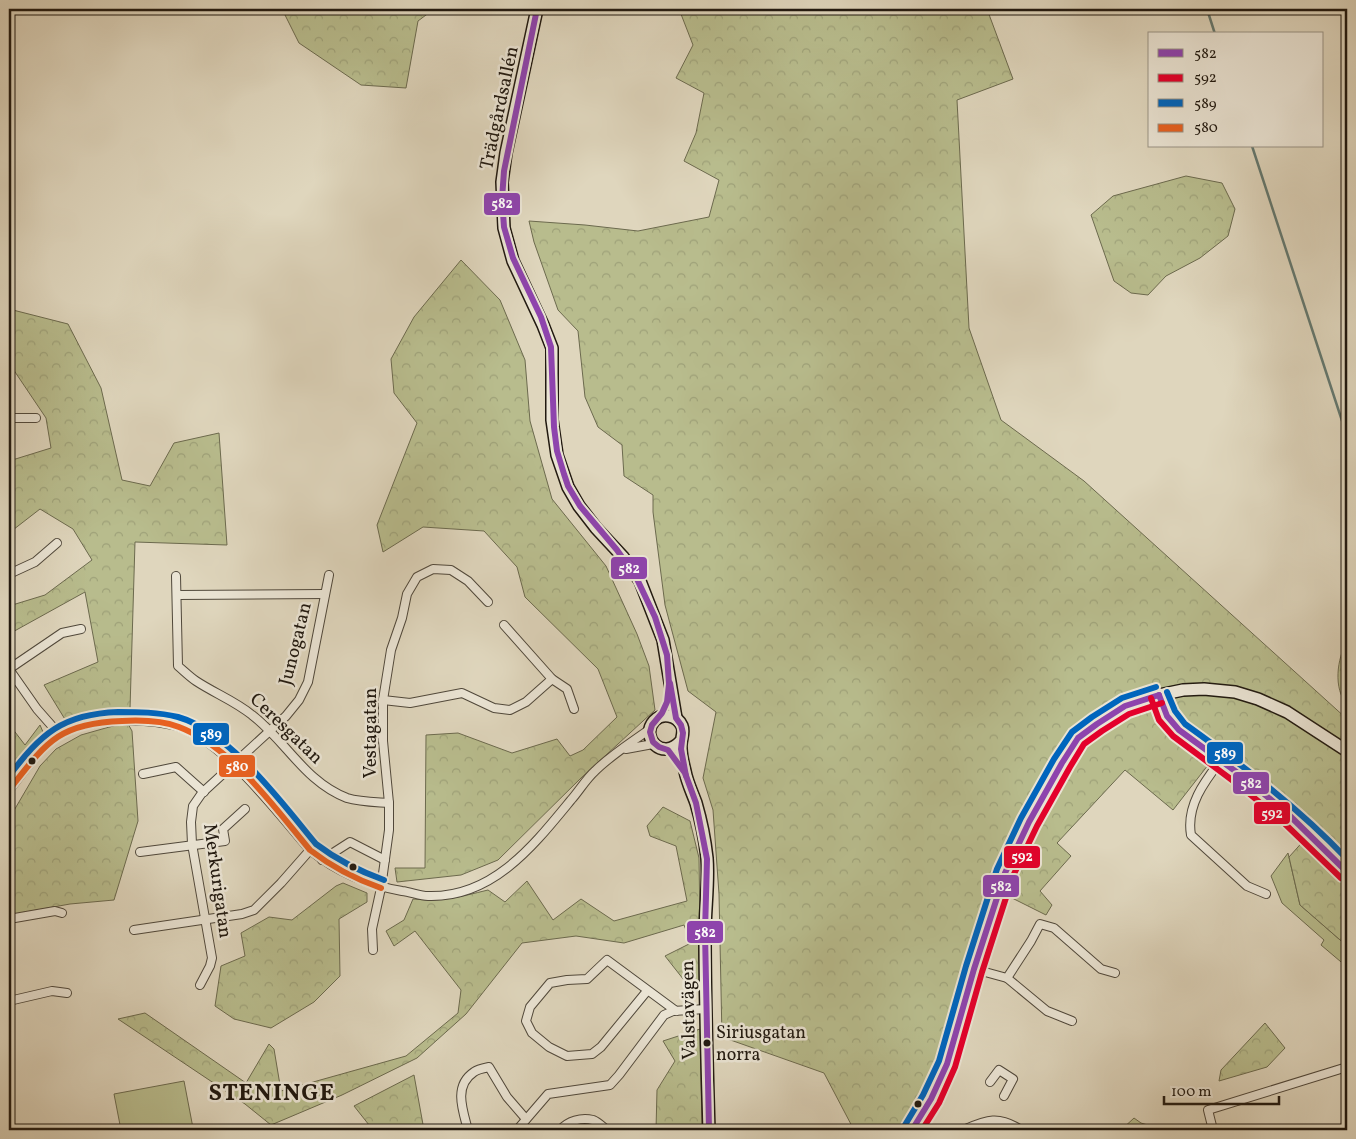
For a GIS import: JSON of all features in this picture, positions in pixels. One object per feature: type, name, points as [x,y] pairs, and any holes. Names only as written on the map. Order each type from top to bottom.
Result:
[{"type":"street","name":"Trädgårdsallén","points":[[537,9],[506,154],[502,182],[504,228],[513,261],[552,348],[552,420],[557,455],[579,506],[623,557],[640,581],[663,640],[676,718]]},
{"type":"street","points":[[9,418],[36,418]]},
{"type":"street","points":[[9,574],[35,562],[57,543]]},
{"type":"street","name":"Vestagatan","points":[[373,950],[372,929],[381,888],[389,830],[389,803],[383,741],[383,700],[391,650],[402,618],[407,594],[417,576],[433,569],[450,570],[468,581],[488,602]]},
{"type":"street","name":"Junogatan","points":[[233,764],[286,716],[299,700],[308,682],[329,575]]},
{"type":"street","name":"Ceresgatan","points":[[176,576],[178,666],[194,680],[238,704],[254,716],[322,785],[348,798],[389,803]]},
{"type":"street","points":[[177,595],[325,594]]},
{"type":"street","points":[[504,625],[552,679],[567,689],[574,709]]},
{"type":"street","points":[[60,734],[37,709],[9,669],[62,633],[81,629]]},
{"type":"street","points":[[383,700],[410,704],[462,693],[494,708],[510,710],[526,702],[552,679]]},
{"type":"street","name":"Trädgårdsallén","points":[[660,717],[665,709],[670,683]]},
{"type":"street","points":[[916,1129],[947,1064],[974,969],[1005,872],[1029,822],[1078,738],[1125,706],[1158,695],[1183,690],[1204,689],[1234,692],[1258,699],[1287,712],[1347,751]]},
{"type":"street","points":[[1158,695],[1167,716],[1179,730],[1221,760],[1290,816],[1326,848],[1347,872]]},
{"type":"street","points":[[676,718],[660,717],[653,721],[650,736],[653,744],[668,750],[675,747],[681,741]]},
{"type":"street","name":"Valstavägen","points":[[676,718],[681,725],[683,733],[681,749],[685,773],[696,803],[707,859],[705,932],[709,1130]]},
{"type":"street","points":[[9,790],[38,754],[60,734],[80,726],[110,721],[144,720],[178,727],[207,741],[233,764],[310,850],[344,874],[381,888],[428,896],[464,893],[508,869],[543,834],[594,771],[650,729]]},
{"type":"street","points":[[621,750],[653,744]]},
{"type":"street","name":"Valstavägen","points":[[668,750],[685,773]]},
{"type":"street","points":[[1221,760],[1204,782],[1197,796],[1190,814],[1191,835],[1247,886],[1266,894]]},
{"type":"street","name":"Merkurigatan","points":[[200,985],[212,958],[192,844],[191,822],[193,806],[204,792],[233,764]]},
{"type":"street","points":[[143,774],[176,767],[204,792]]},
{"type":"street","points":[[140,852],[225,841],[223,829],[245,809]]},
{"type":"street","points":[[322,860],[350,842],[385,860]]},
{"type":"street","points":[[134,930],[242,914],[254,910],[310,850]]},
{"type":"street","points":[[9,919],[55,911],[62,913]]},
{"type":"street","points":[[1007,978],[1040,924],[1054,928],[1101,969],[1115,973]]},
{"type":"street","points":[[647,991],[602,1047],[592,1054],[566,1056],[532,1033],[526,1021],[530,1007],[550,983],[566,980],[587,980],[608,960],[676,1011]]},
{"type":"street","points":[[974,969],[1007,978],[1046,1011],[1072,1021]]},
{"type":"street","points":[[9,1001],[52,990],[67,993]]},
{"type":"street","points":[[517,1130],[548,1094],[610,1085],[664,1015],[676,1011],[706,1009]]},
{"type":"street","points":[[468,1130],[462,1108],[461,1094],[465,1081],[474,1071],[489,1067],[506,1097],[526,1119]]},
{"type":"street","points":[[1213,1130],[1208,1110],[1347,1067]]},
{"type":"street","points":[[990,1082],[999,1070],[1013,1079],[1004,1096]]},
{"type":"street","points":[[560,1130],[565,1125],[579,1119],[595,1120],[607,1130]]},
{"type":"street","points":[[963,1130],[991,1120],[1007,1122],[1021,1130]]},
{"type":"green space","points":[[282,9],[434,9],[418,21],[406,88],[361,85],[299,43]]},
{"type":"green space","points":[[679,9],[987,9],[1013,79],[957,100],[969,328],[1001,420],[1084,481],[1347,719],[1347,946],[1300,905],[1289,857],[1315,828],[1212,760],[1173,810],[1125,770],[1057,843],[1071,856],[1040,891],[1052,905],[1046,915],[988,886],[953,1014],[921,1095],[896,1130],[854,1130],[824,1073],[722,1037],[719,894],[713,810],[703,778],[716,712],[688,691],[665,605],[653,512],[653,495],[624,476],[622,445],[598,427],[585,397],[578,331],[558,310],[534,242],[529,221],[638,231],[709,217],[719,180],[684,161],[696,133],[704,93],[676,78],[693,45]]},
{"type":"green space","points":[[1186,176],[1222,183],[1235,209],[1228,236],[1200,258],[1166,276],[1148,295],[1131,293],[1114,281],[1091,215],[1113,196]]},
{"type":"green space","points":[[461,260],[500,300],[525,360],[530,421],[552,499],[606,566],[637,634],[649,666],[655,710],[581,778],[498,860],[461,875],[397,882],[395,868],[425,868],[426,735],[458,733],[512,753],[557,739],[570,756],[583,750],[617,717],[598,669],[525,597],[517,567],[484,531],[423,527],[383,552],[377,525],[417,423],[394,393],[391,359],[414,317]]},
{"type":"green space","points":[[9,309],[68,324],[101,388],[122,480],[150,486],[174,443],[219,433],[227,545],[135,542],[130,709],[66,721],[44,685],[98,662],[85,592],[9,634],[9,606],[45,595],[92,560],[73,529],[40,509],[9,533],[9,461],[51,448],[46,418],[9,363]]},
{"type":"green space","points":[[1347,641],[1347,705],[1340,690],[1338,673],[1341,656]]},
{"type":"green space","points":[[127,722],[132,731],[138,821],[114,900],[70,904],[9,915],[9,819],[40,766],[56,749],[81,735]]},
{"type":"green space","points":[[40,725],[43,732],[9,772],[9,729],[12,728],[25,745]]},
{"type":"green space","points":[[663,807],[690,821],[699,858],[701,990],[691,989],[665,956],[691,943],[684,925],[624,943],[576,936],[522,943],[466,1014],[417,1058],[342,1095],[271,1125],[245,1104],[118,1019],[145,1013],[246,1083],[269,1044],[274,1049],[281,1091],[406,1056],[458,1013],[461,990],[415,931],[394,946],[386,931],[404,920],[413,899],[459,897],[488,890],[505,902],[527,881],[553,920],[581,899],[614,921],[687,901],[676,846],[650,836],[647,826]]},
{"type":"green space","points":[[1288,853],[1300,905],[1347,946],[1347,967],[1321,945],[1324,940],[1282,903],[1271,876]]},
{"type":"green space","points":[[343,883],[367,893],[367,902],[339,919],[340,976],[314,1002],[271,1028],[234,1019],[215,1006],[221,966],[245,956],[241,933],[269,917],[292,920],[336,886]]},
{"type":"green space","points":[[1265,1023],[1285,1048],[1267,1067],[1219,1081],[1221,1070]]},
{"type":"green space","points":[[700,1029],[702,1130],[656,1130],[657,1090],[675,1061],[663,1041]]},
{"type":"green space","points":[[414,1075],[424,1130],[408,1130],[407,1127],[373,1130],[354,1106]]},
{"type":"green space","points":[[184,1081],[193,1128],[179,1130],[121,1130],[114,1094]]},
{"type":"green space","points":[[1134,1118],[1141,1123],[1151,1126],[1152,1130],[1121,1130]]},
{"type":"waterway","points":[[1207,9],[1214,32]]},
{"type":"waterway","points":[[1253,148],[1347,436]]},
{"type":"transit line","name":"582","points":[[537,9],[504,171],[502,199],[504,227],[513,258],[541,317],[551,347],[554,427],[557,451],[568,486],[580,506],[617,550],[636,577],[655,617],[667,655],[669,684],[667,702],[662,713],[652,725],[650,732],[653,742],[659,747],[668,750],[685,773],[696,803],[707,859],[705,932],[709,1130]]},
{"type":"transit line","name":"582","points":[[670,683],[676,718],[681,725],[683,733],[681,749],[686,776]]},
{"type":"transit line","name":"589","points":[[905,1125],[923,1095],[939,1061],[966,966],[997,869],[1021,818],[1054,759],[1072,732],[1092,717],[1122,698],[1156,687]]},
{"type":"transit line","name":"589","points":[[1167,692],[1175,711],[1185,724],[1228,755],[1290,805],[1347,859]]},
{"type":"transit line","name":"582","points":[[1159,695],[1167,716],[1179,730],[1246,779],[1288,814],[1347,872]]},
{"type":"transit line","name":"582","points":[[912,1130],[931,1099],[947,1064],[974,969],[1005,873],[1029,822],[1062,763],[1078,738],[1097,724],[1125,706],[1159,695]]},
{"type":"transit line","name":"592","points":[[1151,698],[1159,720],[1173,736],[1240,786],[1282,821],[1341,878]]},
{"type":"transit line","name":"592","points":[[922,1130],[939,1103],[955,1067],[982,972],[1013,876],[1037,826],[1070,767],[1084,744],[1102,731],[1129,714],[1162,703]]},
{"type":"transit line","name":"589","points":[[9,776],[43,738],[67,722],[82,717],[118,712],[156,713],[178,717],[197,725],[217,737],[236,753],[271,790],[316,844],[348,865],[384,880]]},
{"type":"transit line","name":"580","points":[[9,790],[44,748],[68,731],[83,726],[122,721],[165,723],[198,736],[234,763],[267,797],[310,850],[344,872],[381,888]]},
{"type":"place","name":"Siriusgatan norra","points":[[707,1043]]},
{"type":"district","name":"STENINGE","points":[[272,1094]]}]
